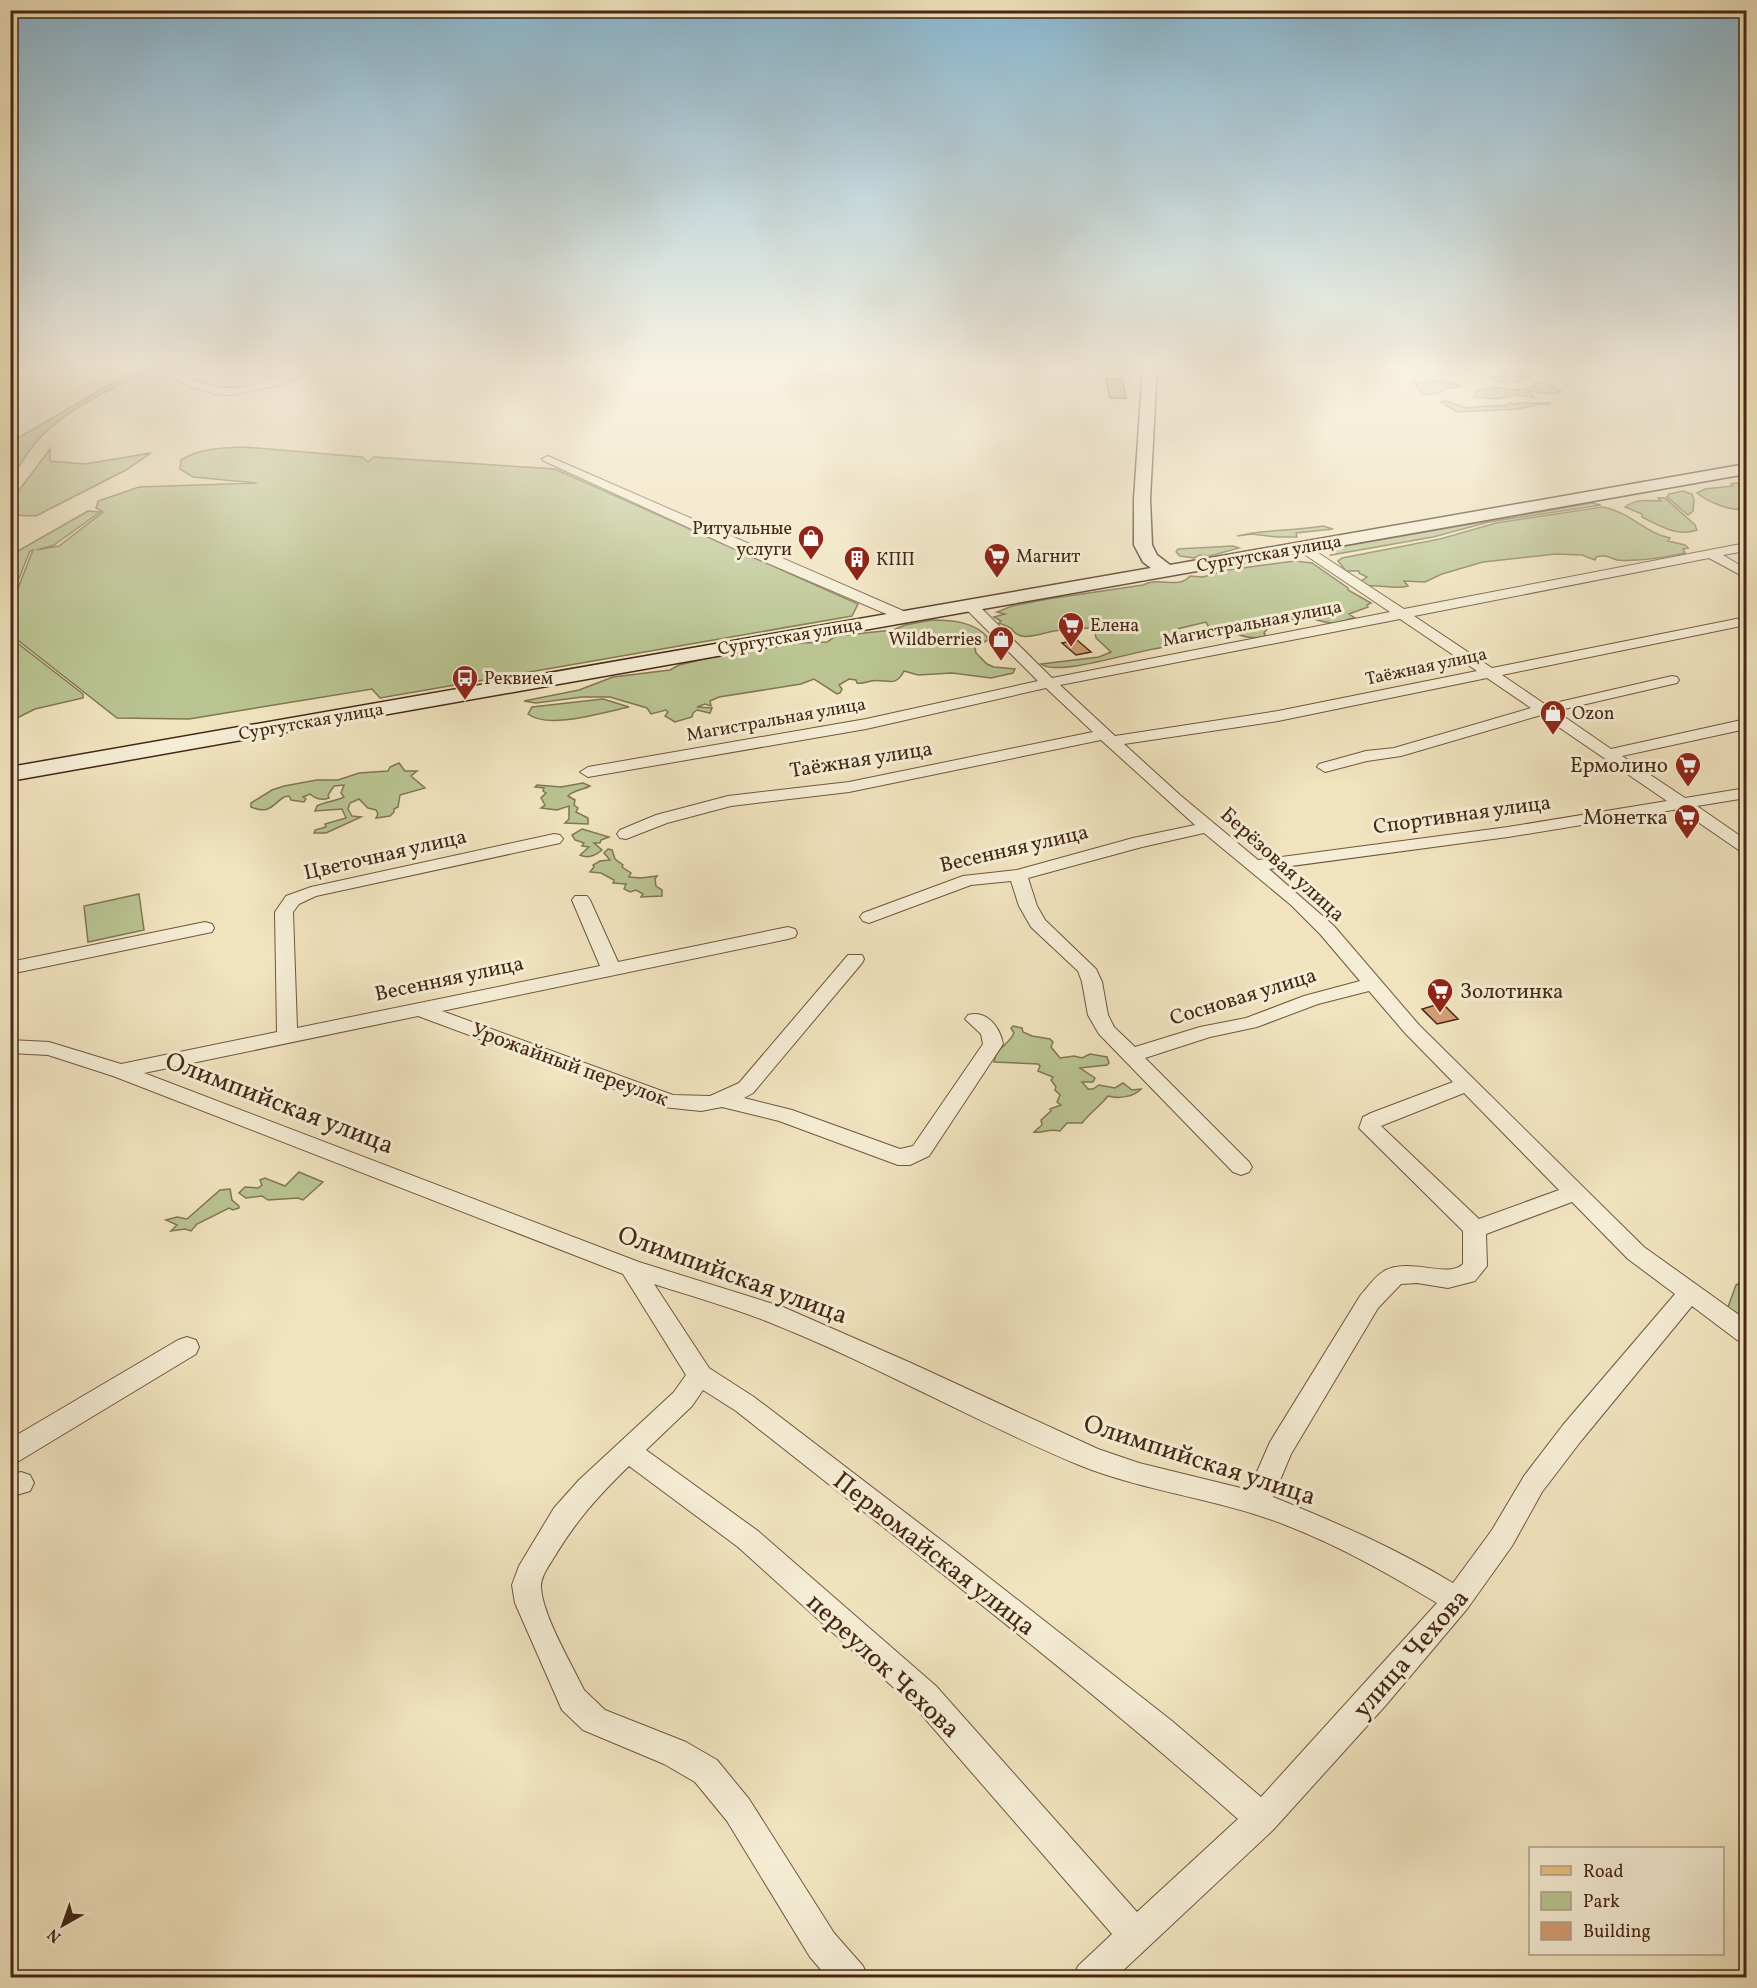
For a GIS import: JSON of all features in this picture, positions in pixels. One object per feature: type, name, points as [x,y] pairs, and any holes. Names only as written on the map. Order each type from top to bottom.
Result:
[{"type":"main road","points":[[1144,459],[1143,545],[1149,558],[1165,570]]},
{"type":"main road","name":"Сургутская улица","points":[[10,774],[1746,469]]},
{"type":"main road","points":[[1143,538],[1151,550],[1167,557],[1192,560],[1231,560]]},
{"type":"main road","points":[[1088,584],[1127,569],[1143,538]]},
{"type":"street","points":[[548,459],[903,616]]},
{"type":"street","points":[[1303,547],[1746,847]]},
{"type":"street","name":"Магистральная улица","points":[[588,772],[854,726],[1049,682],[1746,547]]},
{"type":"street","points":[[1711,554],[1746,574]]},
{"type":"street","name":"Берёзовая улица","points":[[969,604],[1174,799],[1327,930],[1372,984],[1467,1084],[1636,1253],[1746,1333]]},
{"type":"street","name":"Таёжная улица","points":[[626,834],[662,819],[728,801],[849,787],[1109,737],[1278,716],[1746,621]]},
{"type":"street","points":[[1325,767],[1428,744],[1542,710],[1672,680]]},
{"type":"street","points":[[1609,754],[1746,724]]},
{"type":"street","name":"Спортивная улица","points":[[1254,866],[1508,832],[1678,802],[1746,793]]},
{"type":"street","name":"Весенняя улица","points":[[869,917],[969,880],[1018,875],[1139,842],[1207,827]]},
{"type":"street","name":"Цветочная улица","points":[[286,1037],[284,912],[292,900],[311,892],[554,839]]},
{"type":"street","points":[[1018,875],[1028,906],[1038,922],[1086,969],[1092,982],[1098,1015],[1106,1030],[1241,1167]]},
{"type":"street","points":[[581,900],[611,969]]},
{"type":"street","points":[[10,968],[205,928]]},
{"type":"street","name":"Весенняя улица","points":[[120,1071],[788,933]]},
{"type":"street","points":[[725,1101],[746,1088],[855,958]]},
{"type":"street","name":"Сосновая улица","points":[[1130,1056],[1207,1031],[1250,1023],[1311,1000],[1372,984]]},
{"type":"street","name":"Урожайный переулок","points":[[418,1009],[670,1102],[698,1105],[725,1101]]},
{"type":"street","points":[[725,1101],[784,1115],[898,1157],[910,1157],[921,1151],[993,1044],[991,1031],[985,1024],[975,1020]]},
{"type":"street","name":"Олимпийская улица","points":[[10,1046],[49,1049],[120,1071],[631,1268],[774,1314],[902,1370],[1089,1457],[1139,1474],[1257,1503],[1323,1529],[1402,1567],[1457,1600]]},
{"type":"street","points":[[1467,1084],[1378,1118],[1371,1122],[1370,1128],[1475,1228]]},
{"type":"street","points":[[1475,1228],[1575,1193]]},
{"type":"street","points":[[1257,1503],[1279,1449],[1369,1302],[1382,1287],[1397,1276],[1458,1280],[1470,1274],[1475,1266],[1473,1251],[1475,1228]]},
{"type":"street","name":"Первомайская улица","points":[[631,1268],[700,1375],[745,1404],[948,1562],[1161,1731],[1262,1819]]},
{"type":"street","name":"улица Чехова","points":[[1090,1977],[1262,1819],[1375,1695],[1457,1600],[1502,1538],[1539,1476],[1689,1293]]},
{"type":"street","points":[[10,1453],[188,1347]]},
{"type":"street","points":[[700,1375],[683,1399],[588,1488],[564,1516],[532,1566],[526,1584],[529,1603],[578,1706],[594,1720],[675,1754],[706,1772],[738,1810],[822,1945],[851,1977]]},
{"type":"street","name":"переулок Чехова","points":[[628,1451],[748,1539],[925,1696],[1135,1935]]},
{"type":"green space","points":[[11,459],[24,459],[11,479]]},
{"type":"green space","points":[[43,459],[85,464],[116,459],[143,459],[126,470],[36,516],[11,515],[11,501]]},
{"type":"green space","points":[[183,459],[364,459],[368,462],[372,459],[401,459],[555,469],[858,604],[852,616],[380,698],[372,689],[189,719],[117,718],[15,638],[14,598],[33,550],[30,551],[11,598],[11,555],[88,511],[100,512],[54,545],[36,550],[59,546],[103,512],[96,508],[98,501],[139,487],[257,483],[193,477],[180,469]]},
{"type":"green space","points":[[1731,484],[1746,484],[1746,509],[1740,510],[1720,505],[1697,493],[1705,489],[1733,486]]},
{"type":"green space","points":[[1683,491],[1692,494],[1694,500],[1693,511],[1688,515],[1667,497],[1669,494]]},
{"type":"green space","points":[[1658,498],[1665,498],[1695,525],[1697,530],[1682,532],[1669,529],[1625,507],[1637,501],[1661,501]]},
{"type":"green space","points":[[1592,503],[1601,505],[1489,522],[1433,537],[1331,555],[1339,547]]},
{"type":"green space","points":[[1603,507],[1622,513],[1654,532],[1670,538],[1668,541],[1685,545],[1688,548],[1683,549],[1685,553],[1643,560],[1619,560],[1603,556],[1596,557],[1595,560],[1582,555],[1556,554],[1483,562],[1442,574],[1425,582],[1404,581],[1408,586],[1398,587],[1365,586],[1361,581],[1367,577],[1359,571],[1346,571],[1338,561],[1342,558],[1440,539],[1496,523]]},
{"type":"green space","points":[[1323,526],[1333,529],[1296,533],[1297,537],[1252,534],[1237,536],[1258,532]]},
{"type":"green space","points":[[1233,546],[1239,548],[1194,558],[1180,556],[1176,552],[1178,549]]},
{"type":"green space","points":[[1295,561],[1312,563],[1348,590],[1371,603],[1367,605],[1368,607],[1349,614],[1355,618],[1327,623],[1304,617],[1299,618],[1268,628],[1264,633],[1266,636],[1258,638],[1236,634],[1232,632],[1236,630],[1234,628],[1208,626],[1206,622],[1177,629],[1180,632],[1177,634],[1180,638],[1172,646],[1065,667],[1050,667],[1041,664],[1099,657],[1111,652],[1096,638],[1095,632],[1088,628],[1024,636],[999,623],[1001,621],[994,617],[1005,614],[997,612],[1012,606],[1048,599],[1156,582],[1174,583],[1190,576],[1203,577],[1227,570]]},
{"type":"green space","points":[[932,620],[956,622],[978,629],[989,639],[975,648],[976,653],[987,664],[994,667],[1015,669],[1013,673],[991,678],[952,673],[918,675],[904,671],[897,680],[890,682],[876,680],[857,683],[856,680],[849,679],[839,685],[842,689],[837,694],[814,679],[801,684],[719,697],[710,701],[711,706],[705,704],[697,707],[712,708],[710,713],[697,710],[692,717],[675,722],[665,716],[668,712],[666,710],[651,714],[647,708],[610,697],[582,697],[536,703],[524,701],[579,690],[613,677],[670,670],[679,665],[713,657],[798,643],[827,642],[836,636],[893,630],[905,625]]},
{"type":"green space","points":[[11,638],[83,694],[83,698],[35,709],[11,721]]},
{"type":"green space","points":[[603,699],[629,707],[562,720],[537,718],[528,714],[532,707]]},
{"type":"green space","points":[[399,763],[405,771],[417,771],[411,776],[425,788],[400,795],[398,807],[390,816],[376,818],[378,814],[376,810],[368,808],[359,799],[350,803],[348,809],[352,816],[361,817],[326,833],[314,833],[315,830],[326,827],[325,824],[346,818],[342,809],[315,811],[320,804],[344,797],[341,793],[344,785],[334,786],[328,795],[329,798],[326,799],[319,799],[310,794],[303,797],[306,799],[304,802],[291,800],[289,796],[267,809],[251,807],[251,803],[272,790],[284,786],[317,780],[338,780],[359,773],[388,771],[390,767]]},
{"type":"green space","points":[[583,783],[590,786],[568,796],[575,800],[574,805],[578,808],[576,812],[588,818],[588,824],[565,823],[569,819],[569,806],[557,810],[541,808],[545,805],[541,798],[546,793],[543,791],[544,788],[535,787],[537,785],[561,787]]},
{"type":"green space","points":[[582,829],[609,837],[601,840],[600,843],[594,843],[602,850],[597,854],[586,857],[580,855],[589,847],[582,846],[584,843],[575,840],[572,835]]},
{"type":"green space","points":[[608,849],[612,850],[615,859],[623,865],[622,867],[631,873],[629,877],[657,876],[656,886],[662,890],[662,896],[641,897],[643,894],[636,890],[630,892],[624,889],[626,884],[613,883],[614,880],[601,873],[590,872],[593,865],[600,861],[610,860],[604,853]]},
{"type":"green space","points":[[139,894],[144,930],[88,942],[84,906]]},
{"type":"green space","points":[[1013,1026],[1022,1028],[1023,1032],[1032,1036],[1050,1039],[1053,1042],[1051,1047],[1060,1058],[1074,1056],[1082,1058],[1090,1054],[1107,1057],[1109,1063],[1107,1065],[1080,1068],[1095,1078],[1093,1082],[1082,1082],[1088,1089],[1099,1085],[1115,1088],[1123,1083],[1132,1090],[1141,1089],[1126,1097],[1108,1096],[1082,1123],[1067,1123],[1060,1131],[1034,1132],[1042,1125],[1041,1120],[1051,1111],[1050,1109],[1061,1105],[1057,1102],[1060,1095],[1051,1080],[1053,1077],[1038,1071],[1040,1066],[1038,1064],[994,1062],[997,1053],[1014,1033],[1011,1028]]},
{"type":"green space","points":[[299,1172],[323,1182],[303,1200],[298,1198],[268,1200],[262,1196],[246,1198],[239,1193],[245,1187],[258,1188],[262,1185],[260,1180],[265,1178],[285,1186]]},
{"type":"green space","points":[[230,1189],[232,1200],[239,1208],[233,1210],[229,1208],[197,1224],[191,1231],[185,1229],[171,1231],[177,1225],[166,1220],[177,1217],[187,1219],[220,1190]]},
{"type":"green space","points":[[1743,1281],[1746,1282],[1746,1317],[1741,1319],[1728,1307],[1736,1285]]},
{"type":"building","name":"Елена","points":[[1077,640],[1091,652],[1076,655],[1062,643]]},
{"type":"building","name":"Золотинка","points":[[1442,1003],[1458,1019],[1437,1024],[1422,1009]]},
{"type":"place","name":"Ритуальные услуги","points":[[811,561]]},
{"type":"place","name":"Магнит","points":[[997,579]]},
{"type":"place","name":"КПП","points":[[857,582]]},
{"type":"place","name":"Елена","points":[[1071,648]]},
{"type":"place","name":"Wildberries","points":[[1001,662]]},
{"type":"place","name":"Реквием","points":[[465,701]]},
{"type":"place","name":"Ozon","points":[[1553,736]]},
{"type":"place","name":"Ермолино","points":[[1688,788]]},
{"type":"place","name":"Монетка","points":[[1687,840]]},
{"type":"place","name":"Золотинка","points":[[1440,1014]]}]
